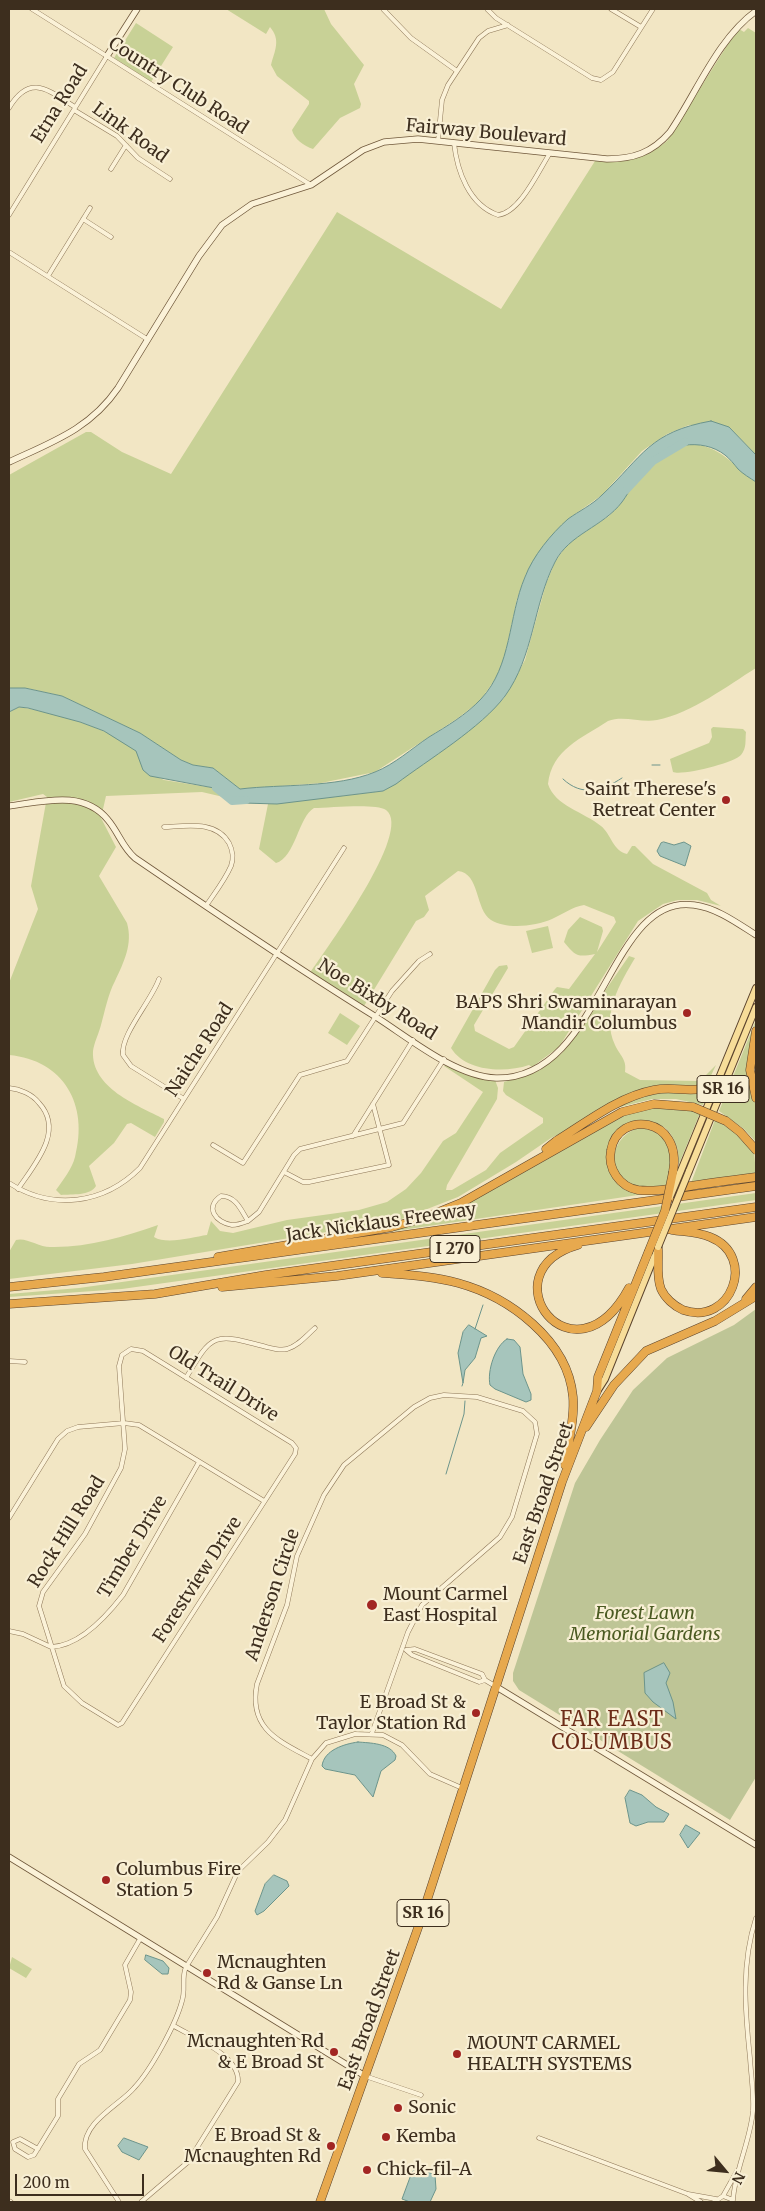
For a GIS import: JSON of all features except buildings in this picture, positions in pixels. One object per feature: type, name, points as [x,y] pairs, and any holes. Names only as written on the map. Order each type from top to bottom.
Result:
[{"type":"highway","points":[[756,1031],[750,1056],[750,1070],[756,1098]]},
{"type":"highway","points":[[529,1164],[556,1141],[625,1100],[660,1089],[704,1090],[719,1079]]},
{"type":"highway","points":[[187,1265],[230,1253],[370,1231],[424,1218],[461,1203],[622,1112],[654,1104],[693,1107],[726,1121],[740,1132],[756,1150]]},
{"type":"highway","name":"East Broad Street","points":[[320,2202],[420,1925],[462,1788],[562,1482],[597,1391],[598,1377],[648,1253],[664,1211],[677,1172],[672,1143],[669,1137],[656,1127],[644,1124],[633,1126],[620,1133],[612,1145],[611,1161],[614,1173],[622,1182],[634,1189],[664,1189],[756,1177]]},
{"type":"highway","name":"Jack Nicklaus Freeway","points":[[9,1286],[55,1283],[756,1186]]},
{"type":"highway","name":"Jack Nicklaus Freeway","points":[[9,1304],[155,1294],[285,1273],[756,1208]]},
{"type":"highway","points":[[155,1294],[368,1272],[756,1217]]},
{"type":"highway","points":[[658,1247],[659,1282],[664,1294],[673,1305],[690,1312],[699,1312],[716,1308],[728,1297],[734,1283],[735,1265],[731,1255],[724,1246],[702,1234],[663,1229]]},
{"type":"highway","points":[[607,1237],[565,1250],[552,1257],[542,1269],[537,1287],[539,1302],[546,1315],[558,1325],[568,1329],[584,1329],[603,1320],[625,1295],[648,1253]]},
{"type":"highway","points":[[368,1272],[433,1278],[464,1285],[504,1304],[540,1332],[562,1360],[573,1397],[573,1416],[562,1482]]},
{"type":"highway","points":[[729,1313],[756,1287]]},
{"type":"highway","points":[[578,1439],[614,1385],[646,1351],[729,1313],[756,1296]]},
{"type":"main road","name":"SR 16","points":[[677,1172],[719,1079],[756,988]]},
{"type":"main road","name":"East Broad Street","points":[[597,1391],[605,1380],[756,1007]]},
{"type":"street","name":"Country Club Road","points":[[32,9],[310,185]]},
{"type":"street","name":"Etna Road","points":[[9,215],[137,9]]},
{"type":"street","points":[[383,9],[411,38],[457,71]]},
{"type":"street","points":[[487,9],[508,25],[592,78],[604,80],[613,72],[653,9]]},
{"type":"street","points":[[611,9],[641,27]]},
{"type":"street","name":"Fairway Boulevard","points":[[9,462],[68,434],[95,416],[118,388],[199,256],[228,220],[256,202],[310,185],[354,154],[374,145],[397,140],[438,141],[624,159],[642,154],[657,145],[680,117],[730,37],[744,20],[756,11]]},
{"type":"street","points":[[438,141],[442,100],[457,71],[483,34],[508,25]]},
{"type":"street","name":"Link Road","points":[[9,108],[20,93],[37,87],[49,90],[126,145],[149,166],[170,179]]},
{"type":"street","points":[[454,143],[459,169],[470,192],[484,208],[498,215],[508,213],[518,203],[550,153]]},
{"type":"street","points":[[111,169],[126,145]]},
{"type":"street","points":[[48,276],[90,208]]},
{"type":"street","points":[[83,219],[112,237]]},
{"type":"street","points":[[9,252],[147,339]]},
{"type":"street","name":"Noe Bixby Road","points":[[9,806],[60,799],[78,801],[90,806],[108,819],[122,846],[135,858],[277,955],[444,1060],[470,1073],[494,1078],[524,1074],[547,1062],[570,1039],[640,927],[661,909],[684,904],[699,906],[722,914],[756,935]]},
{"type":"street","points":[[164,827],[207,827],[222,834],[229,844],[233,854],[231,866],[206,906]]},
{"type":"street","name":"Naiche Road","points":[[9,1183],[38,1197],[58,1201],[92,1198],[118,1186],[147,1160],[344,848]]},
{"type":"street","points":[[213,1145],[243,1163],[300,1074],[347,1061],[392,991],[419,962],[430,954]]},
{"type":"street","points":[[159,979],[152,997],[125,1040],[123,1054],[131,1066],[184,1099]]},
{"type":"street","points":[[353,1136],[413,1040]]},
{"type":"street","points":[[248,1221],[233,1199],[228,1196],[215,1200],[212,1212],[221,1221],[232,1225],[248,1221],[259,1212],[300,1149],[403,1123],[444,1060]]},
{"type":"street","points":[[9,1088],[21,1090],[36,1099],[43,1106],[49,1123],[49,1133],[43,1150],[18,1189]]},
{"type":"street","points":[[284,1172],[303,1182],[309,1182],[389,1165],[373,1104]]},
{"type":"street","points":[[186,1378],[203,1350],[215,1340],[231,1338],[283,1350],[293,1346],[315,1328]]},
{"type":"street","name":"Old Trail Drive","points":[[133,1349],[143,1351],[292,1442],[296,1448]]},
{"type":"street","name":"Rock Hill Road","points":[[119,1725],[82,1703],[66,1689],[58,1671],[40,1611],[41,1596],[85,1534],[117,1478],[125,1448],[119,1366],[122,1355],[133,1349]]},
{"type":"street","points":[[9,1361],[25,1362]]},
{"type":"street","name":"Anderson Circle","points":[[312,1759],[268,1732],[258,1715],[256,1694],[257,1684],[287,1605],[296,1559],[315,1513],[334,1477],[344,1465],[405,1413],[430,1398],[464,1394],[528,1414],[535,1422],[537,1434],[509,1524],[500,1537],[426,1600],[414,1617],[372,1733]]},
{"type":"street","points":[[9,1518],[62,1434],[78,1427],[124,1424],[139,1425],[264,1502]]},
{"type":"street","name":"Forestview Drive","points":[[119,1725],[295,1454],[296,1448]]},
{"type":"street","name":"Timber Drive","points":[[51,1647],[61,1646],[81,1635],[111,1610],[122,1595],[199,1462]]},
{"type":"street","points":[[9,1631],[23,1634],[51,1647]]},
{"type":"street","points":[[402,1647],[412,1656],[479,1682],[485,1680]]},
{"type":"street","points":[[406,1650],[415,1649],[482,1674],[485,1680],[756,1846]]},
{"type":"street","points":[[119,2202],[86,2152],[84,2146],[86,2139],[101,2116],[135,2088],[174,2026],[184,1993],[183,1974],[186,1967],[217,1917],[238,1871],[268,1842],[285,1820],[312,1759],[322,1746],[345,1736],[372,1733],[394,1740],[430,1774],[462,1788]]},
{"type":"street","points":[[9,1857],[365,2076],[421,2095]]},
{"type":"street","points":[[723,2196],[734,2201],[734,2187],[745,2154],[753,2109],[744,1985],[746,1963],[756,1918]]},
{"type":"street","points":[[38,2149],[20,2139],[16,2139],[13,2142],[15,2149],[28,2157],[32,2157],[38,2149],[58,2116],[58,2098],[79,2064],[100,2050],[130,2000],[131,1992],[125,1965],[140,1939]]},
{"type":"street","points":[[141,2202],[177,2173],[193,2156],[236,2086],[238,2073],[234,2064],[227,2057],[174,2026]]},
{"type":"street","points":[[539,2138],[688,2194],[715,2201],[723,2196],[739,2170]]},
{"type":"street","points":[[688,2194],[701,2202]]},
{"type":"green space","points":[[226,9],[324,9],[331,24],[364,65],[354,84],[361,104],[360,108],[340,118],[313,149],[303,144],[297,139],[292,130],[309,104],[309,101],[277,76],[271,65],[276,45],[273,32],[270,27],[266,34]]},
{"type":"green space","points":[[136,23],[173,47],[151,82],[114,58]]},
{"type":"green space","points":[[748,28],[756,33],[756,455],[729,427],[689,425],[667,434],[642,451],[602,495],[568,519],[554,534],[526,574],[517,599],[502,669],[480,701],[458,718],[375,772],[321,783],[240,789],[213,768],[193,765],[181,760],[140,733],[62,696],[26,688],[9,688],[9,475],[86,432],[91,432],[122,452],[171,474],[337,212],[501,309],[595,161],[615,161],[641,156],[667,141],[728,44],[739,29],[744,32]]},
{"type":"green space","points":[[686,443],[709,448],[725,456],[756,482],[756,668],[709,698],[670,716],[651,721],[614,719],[608,721],[569,746],[562,753],[555,762],[548,784],[552,792],[563,803],[601,826],[615,846],[622,852],[627,854],[632,846],[635,846],[653,864],[707,893],[711,900],[721,906],[697,900],[678,900],[663,904],[638,921],[559,1047],[532,1067],[529,1065],[519,1068],[498,1069],[476,1066],[466,1062],[451,1048],[495,970],[499,966],[507,965],[508,968],[474,1025],[475,1031],[509,1049],[514,1047],[555,989],[557,987],[569,989],[595,954],[585,956],[578,955],[572,951],[564,942],[568,930],[580,917],[602,927],[603,931],[597,952],[616,922],[614,917],[584,905],[538,924],[513,926],[498,923],[486,915],[470,878],[465,873],[458,871],[425,896],[429,910],[424,917],[416,921],[364,1006],[310,973],[348,917],[378,865],[388,841],[391,822],[386,810],[363,806],[314,808],[304,819],[288,853],[282,860],[276,863],[259,849],[268,804],[383,791],[482,720],[504,698],[525,660],[546,584],[555,562],[568,543],[609,516],[622,502],[646,465],[657,454]]},
{"type":"green space","points":[[19,707],[64,717],[99,729],[115,736],[137,752],[143,770],[164,780],[214,788],[232,799],[202,792],[106,796],[101,818],[116,847],[99,876],[127,923],[129,938],[124,960],[110,991],[94,1045],[94,1064],[99,1075],[107,1085],[129,1101],[164,1119],[164,1122],[155,1137],[131,1123],[127,1124],[114,1143],[89,1166],[96,1186],[90,1191],[80,1194],[61,1195],[56,1190],[72,1166],[78,1138],[78,1120],[75,1103],[68,1088],[58,1076],[44,1066],[28,1059],[9,1055],[9,983],[38,909],[31,886],[47,797],[43,794],[9,802],[9,712]]},
{"type":"green space","points":[[713,727],[743,729],[746,732],[745,747],[741,755],[729,762],[708,768],[678,773],[673,772],[670,759],[709,743]]},
{"type":"green space","points":[[548,926],[553,948],[532,953],[526,931]]},
{"type":"green space","points":[[629,956],[635,958],[618,989],[611,1011],[610,1022],[611,1034],[624,1061],[625,1072],[640,1080],[700,1081],[716,1065],[706,1086],[657,1087],[551,1138],[516,1162],[458,1197],[399,1220],[132,1264],[9,1279],[9,1252],[16,1240],[20,1239],[50,1247],[77,1246],[118,1237],[158,1225],[154,1237],[166,1240],[180,1240],[207,1235],[211,1221],[220,1231],[233,1233],[287,1220],[359,1210],[387,1202],[406,1189],[421,1173],[443,1141],[456,1133],[483,1092],[444,1066],[446,1065],[466,1075],[495,1080],[498,1088],[497,1099],[447,1185],[446,1190],[452,1190],[486,1170],[500,1153],[543,1123],[543,1118],[506,1095],[503,1091],[504,1082],[540,1070],[562,1053]]},
{"type":"green space","points":[[340,1013],[360,1026],[347,1045],[328,1033]]},
{"type":"green space","points":[[756,1020],[751,1043],[754,1099],[756,1103],[756,1142],[744,1129],[719,1111]]},
{"type":"green space","points":[[661,1092],[707,1093],[703,1105],[676,1099],[652,1099],[612,1109],[632,1099]]},
{"type":"green space","points":[[650,1107],[689,1110],[700,1113],[679,1164],[677,1147],[665,1128],[651,1124],[642,1125],[617,1134],[610,1168],[640,1194],[638,1195],[388,1232],[422,1222],[618,1117]]},
{"type":"green space","points":[[715,1120],[731,1129],[754,1152],[756,1173],[691,1183]]},
{"type":"green space","points":[[638,1128],[655,1132],[669,1143],[673,1154],[673,1162],[666,1186],[639,1187],[628,1183],[620,1176],[616,1168],[614,1159],[620,1141],[628,1133]]},
{"type":"green space","points":[[756,1193],[756,1200],[122,1289],[9,1297],[9,1294],[79,1288]]},
{"type":"green space","name":"Forest Lawn Memorial Gardens","points":[[756,1309],[756,1777],[730,1820],[519,1690],[513,1681],[513,1673],[575,1483],[600,1440],[633,1390],[667,1358],[734,1325]]},
{"type":"green space","points":[[12,1957],[32,1969],[26,1978],[9,1968]]},
{"type":"water","points":[[711,421],[729,427],[756,455],[756,482],[740,471],[725,455],[716,449],[706,446],[684,445],[654,457],[642,469],[622,502],[614,511],[577,537],[561,552],[542,595],[522,664],[515,681],[505,696],[482,720],[454,743],[383,791],[277,804],[243,803],[214,788],[150,776],[143,770],[136,751],[104,731],[80,722],[28,708],[19,707],[9,712],[9,688],[25,688],[62,696],[140,733],[181,760],[193,765],[213,768],[240,789],[343,781],[375,772],[396,761],[463,715],[481,699],[491,686],[499,672],[528,569],[555,531],[568,519],[598,499],[638,457],[660,439],[690,426]]},
{"type":"water","points":[[684,842],[691,846],[685,866],[660,856],[657,851],[661,843],[674,845]]},
{"type":"water","points":[[469,1325],[487,1336],[481,1338],[475,1358],[465,1370],[463,1383],[458,1353],[463,1332]]},
{"type":"water","points":[[507,1339],[514,1340],[520,1347],[523,1374],[531,1394],[531,1400],[526,1402],[490,1385],[489,1379],[493,1359],[499,1347]]},
{"type":"water","points":[[664,1663],[670,1673],[666,1683],[673,1702],[676,1719],[653,1702],[645,1693],[644,1673]]},
{"type":"water","points":[[358,1742],[385,1746],[396,1756],[395,1760],[381,1771],[373,1797],[355,1775],[325,1769],[322,1766],[324,1760],[331,1752],[341,1746]]},
{"type":"water","points":[[630,1790],[642,1795],[656,1807],[669,1814],[664,1822],[648,1822],[636,1826],[630,1823],[625,1798]]},
{"type":"water","points":[[686,1825],[700,1833],[688,1848],[680,1835]]},
{"type":"water","points":[[274,1875],[287,1881],[289,1886],[264,1911],[257,1915],[255,1911],[265,1884]]},
{"type":"water","points":[[146,1955],[163,1961],[169,1968],[168,1974],[162,1974],[145,1960]]},
{"type":"water","points":[[124,2138],[148,2147],[139,2160],[122,2152],[118,2146]]},
{"type":"water","points":[[418,2168],[435,2175],[436,2189],[430,2202],[410,2202],[402,2199],[412,2172]]},
{"type":"waterway","points":[[626,490],[653,461],[685,442]]},
{"type":"waterway","points":[[652,765],[660,765]]},
{"type":"waterway","points":[[563,779],[577,788],[592,790],[600,789],[622,778]]},
{"type":"waterway","points":[[216,788],[232,801],[246,800]]},
{"type":"waterway","points":[[475,1329],[483,1305]]},
{"type":"waterway","points":[[446,1474],[464,1414],[465,1401]]},
{"type":"place","name":"Saint Therese's Retreat Center","points":[[726,800]]},
{"type":"place","name":"BAPS Shri Swaminarayan Mandir Columbus","points":[[687,1013]]},
{"type":"place","name":"Mount Carmel East Hospital","points":[[372,1605]]},
{"type":"place","name":"E Broad St & Taylor Station Rd","points":[[476,1713]]},
{"type":"place","name":"Columbus Fire Station 5","points":[[106,1880]]},
{"type":"place","name":"Mcnaughten Rd & Ganse Ln","points":[[207,1973]]},
{"type":"place","name":"Mcnaughten Rd & E Broad St","points":[[334,2052]]},
{"type":"place","name":"MOUNT CARMEL HEALTH SYSTEMS","points":[[457,2054]]},
{"type":"place","name":"Sonic","points":[[398,2108]]},
{"type":"place","name":"Kemba","points":[[386,2137]]},
{"type":"place","name":"E Broad St & Mcnaughten Rd","points":[[331,2146]]},
{"type":"place","name":"Chick-fil-A","points":[[367,2170]]},
{"type":"district","name":"FAR EAST COLUMBUS","points":[[612,1732]]}]
